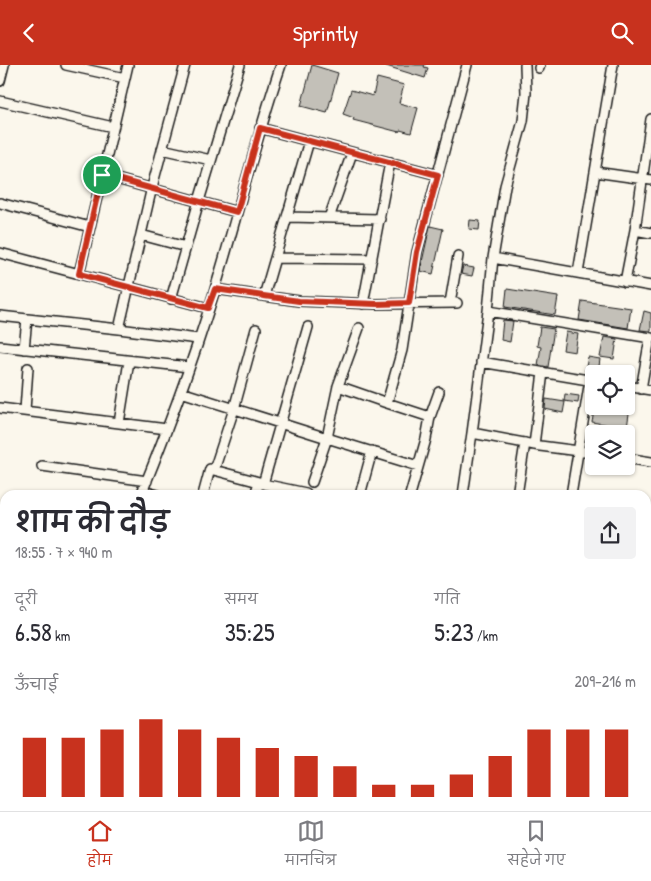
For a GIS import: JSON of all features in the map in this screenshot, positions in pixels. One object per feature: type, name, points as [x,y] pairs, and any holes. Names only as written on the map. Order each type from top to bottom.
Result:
[{"type":"street","points":[[0,81],[4,65]]},
{"type":"street","points":[[66,65],[125,78]]},
{"type":"street","points":[[79,274],[128,65]]},
{"type":"street","points":[[118,329],[184,65]]},
{"type":"street","points":[[171,299],[240,65]]},
{"type":"street","points":[[143,490],[167,429],[215,289],[260,128],[281,65]]},
{"type":"street","points":[[387,403],[402,350],[417,252],[467,65]]},
{"type":"street","points":[[464,490],[488,311],[493,259],[505,186],[523,121],[526,93],[525,65]]},
{"type":"street","points":[[578,273],[613,65]]},
{"type":"street","points":[[0,101],[113,127]]},
{"type":"street","points":[[625,282],[647,179],[651,119]]},
{"type":"street","points":[[260,128],[438,175]]},
{"type":"street","points":[[264,296],[309,141]]},
{"type":"street","points":[[162,149],[211,160]]},
{"type":"street","points":[[329,218],[352,153]]},
{"type":"street","points":[[363,304],[390,162]]},
{"type":"street","points":[[595,172],[647,179]]},
{"type":"street","points":[[102,175],[152,187],[237,212]]},
{"type":"street","points":[[0,203],[90,227]]},
{"type":"street","points":[[287,217],[380,219]]},
{"type":"street","points":[[635,230],[651,233]]},
{"type":"street","points":[[141,235],[186,247]]},
{"type":"street","points":[[0,253],[208,308]]},
{"type":"street","points":[[215,289],[299,301],[363,304],[453,303],[458,256]]},
{"type":"street","points":[[276,258],[372,259]]},
{"type":"street","points":[[493,259],[651,286]]},
{"type":"street","points":[[488,311],[650,338],[641,389]]},
{"type":"street","points":[[0,316],[198,339]]},
{"type":"street","points":[[24,349],[27,319]]},
{"type":"street","points":[[258,490],[281,423],[308,327]]},
{"type":"street","points":[[312,482],[327,438],[338,386],[359,328]]},
{"type":"street","points":[[214,470],[234,409],[256,329]]},
{"type":"street","points":[[0,346],[189,367]]},
{"type":"street","points":[[120,423],[129,361]]},
{"type":"street","points":[[481,362],[585,379]]},
{"type":"street","points":[[25,410],[28,368]]},
{"type":"street","points":[[518,490],[543,372]]},
{"type":"street","points":[[338,386],[430,417]]},
{"type":"street","points":[[635,388],[651,391]]},
{"type":"street","points":[[180,392],[418,466]]},
{"type":"street","points":[[411,490],[426,439],[430,417],[439,392]]},
{"type":"street","points":[[0,408],[167,429]]},
{"type":"street","points":[[572,490],[585,415]]},
{"type":"street","points":[[472,433],[529,444],[585,451]]},
{"type":"street","points":[[361,490],[372,451]]},
{"type":"street","points":[[635,459],[651,462]]},
{"type":"street","points":[[42,466],[147,481]]},
{"type":"street","points":[[204,490],[210,469],[292,490]]},
{"type":"building","points":[[312,65],[338,73],[327,113],[301,106]]},
{"type":"building","points":[[387,65],[425,65],[424,67],[428,68],[425,78]]},
{"type":"building","points":[[377,78],[404,85],[399,103],[418,108],[411,133],[400,130],[399,132],[353,120],[354,118],[343,114],[351,90],[373,96]]},
{"type":"building","points":[[470,220],[480,221],[479,230],[469,229]]},
{"type":"building","points":[[430,226],[443,229],[433,274],[420,271]]},
{"type":"building","points":[[463,266],[474,268],[472,276],[461,274]]},
{"type":"building","points":[[507,289],[558,297],[555,315],[505,307]]},
{"type":"building","points":[[582,301],[631,308],[628,328],[579,320]]},
{"type":"building","points":[[644,311],[651,313],[651,331],[640,330]]},
{"type":"building","points":[[503,320],[513,321],[510,342],[501,340]]},
{"type":"building","points":[[540,327],[554,329],[548,367],[538,365],[541,347],[537,346]]},
{"type":"building","points":[[566,332],[578,334],[575,352],[563,350]]},
{"type":"building","points":[[604,337],[617,339],[614,359],[600,357]]},
{"type":"building","points":[[588,357],[600,359],[599,365],[586,365]]},
{"type":"building","points":[[565,394],[579,396],[578,403],[564,401]]},
{"type":"building","points":[[546,399],[565,402],[563,413],[545,409]]},
{"type":"building","points":[[593,415],[629,415],[627,425],[610,425],[592,422]]},
{"type":"route","points":[[260,128],[438,175],[417,252],[409,303],[376,304],[299,301],[215,289],[208,308],[79,274],[102,175],[152,187],[237,212],[260,128]]}]
